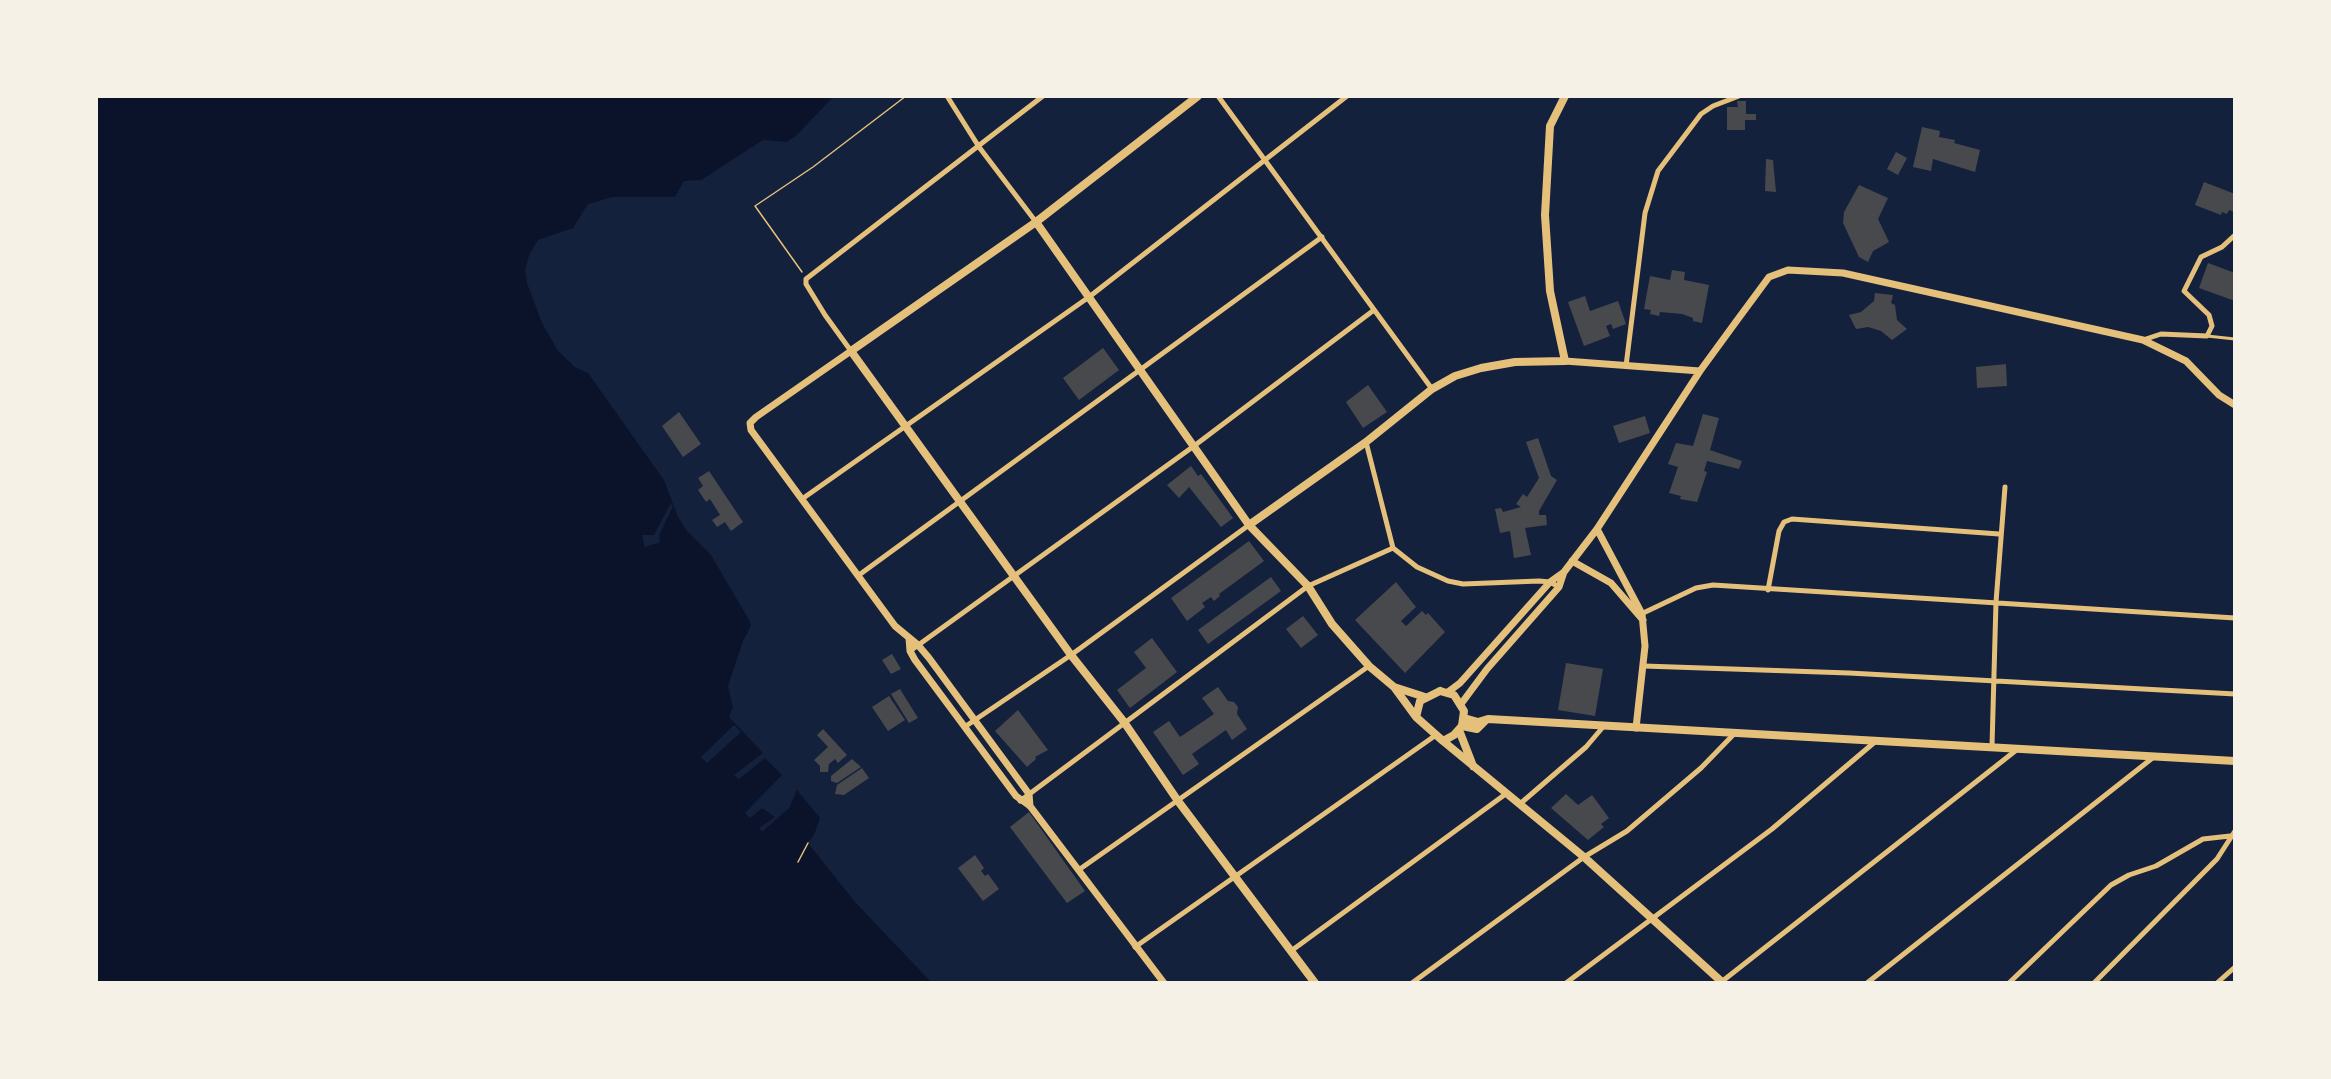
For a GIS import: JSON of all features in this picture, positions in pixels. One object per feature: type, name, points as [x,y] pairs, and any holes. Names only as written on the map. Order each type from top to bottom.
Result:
[{"type":"main road","points":[[1198,96],[1036,222],[851,351],[1071,655],[1124,722],[1178,801],[1315,983]]},
{"type":"main road","points":[[1249,525],[1366,442],[1432,389],[1455,376],[1481,368],[1515,362],[1565,361],[1550,291],[1545,215],[1550,126],[1565,96]]},
{"type":"main road","points":[[1036,222],[1142,368],[1249,525],[1308,586],[1332,624],[1369,666],[1394,687],[1416,717],[1439,738],[1584,857],[1654,918],[1722,983]]},
{"type":"main road","points":[[1394,687],[1425,697]]},
{"type":"main road","points":[[1416,717],[1417,708],[1425,697],[1440,691],[1448,692],[1461,704],[1462,725],[1473,766]]},
{"type":"main road","points":[[1439,738],[1462,725],[1476,729],[1488,719],[2235,761]]},
{"type":"street","points":[[947,96],[979,147],[1036,222]]},
{"type":"street","points":[[1030,806],[1029,794],[918,645],[895,626],[751,430],[750,423],[851,351],[825,315],[806,284],[806,279],[1044,96]]},
{"type":"street","points":[[1218,96],[1432,389]]},
{"type":"street","points":[[802,500],[1089,297],[1347,96]]},
{"type":"street","points":[[1626,366],[1645,213],[1658,171],[1701,114],[1713,106],[1739,96]]},
{"type":"street","points":[[2143,339],[2161,334],[2207,336],[2212,326],[2210,315],[2188,298],[2184,291],[2201,257],[2222,247],[2235,235]]},
{"type":"street","points":[[859,574],[1322,237]]},
{"type":"street","points":[[1461,704],[1487,669],[1559,587],[1564,572],[1597,529],[1700,371],[1769,277],[1788,270],[1842,273],[2143,339],[2186,361],[2219,395],[2235,405]]},
{"type":"street","points":[[910,651],[1194,446],[1374,310]]},
{"type":"street","points":[[1565,361],[1700,371]]},
{"type":"street","points":[[1366,442],[1393,548],[1416,567],[1448,581],[1463,584],[1550,582],[1559,587]]},
{"type":"street","points":[[1992,746],[1996,602],[2005,487]]},
{"type":"street","points":[[1768,590],[1779,531],[1784,522],[1792,519],[2000,534]]},
{"type":"street","points":[[966,726],[1071,655],[1249,525]]},
{"type":"street","points":[[1597,529],[1641,616],[1646,636],[1636,728]]},
{"type":"street","points":[[1020,801],[1308,586],[1393,548]]},
{"type":"street","points":[[1572,561],[1611,583],[1641,616]]},
{"type":"street","points":[[1448,692],[1460,683],[1550,582],[1564,572]]},
{"type":"street","points":[[1641,616],[1704,586],[2235,618]]},
{"type":"street","points":[[909,638],[910,651],[1020,801],[1030,806],[1080,869],[1135,947],[1164,983]]},
{"type":"street","points":[[1080,869],[1369,666]]},
{"type":"street","points":[[1644,666],[2235,694]]},
{"type":"street","points":[[1521,803],[1586,747],[1603,727]]},
{"type":"street","points":[[1412,983],[1584,857],[1627,831],[1668,798],[1734,734]]},
{"type":"street","points":[[1135,947],[1233,875],[1439,738]]},
{"type":"street","points":[[1566,983],[1772,829],[1876,741]]},
{"type":"street","points":[[1722,983],[2020,748]]},
{"type":"street","points":[[1867,983],[2155,756]]},
{"type":"street","points":[[1291,951],[1507,793]]},
{"type":"street","points":[[2094,983],[2217,859],[2235,831]]},
{"type":"street","points":[[2009,983],[2111,885],[2129,875],[2156,866],[2203,839],[2230,836]]},
{"type":"street","points":[[2217,983],[2235,967]]},
{"type":"lane","points":[[2207,336],[2235,339]]},
{"type":"path","points":[[806,279],[784,244],[755,206],[813,167],[906,96]]},
{"type":"path","points":[[798,861],[808,843]]},
{"type":"water","points":[[96,96],[834,96],[796,136],[786,142],[763,140],[701,180],[684,181],[675,197],[612,197],[588,204],[573,228],[538,240],[530,253],[525,269],[527,283],[542,323],[558,351],[575,367],[588,373],[664,480],[678,517],[687,531],[711,555],[749,620],[751,626],[743,641],[728,686],[733,707],[729,717],[763,753],[734,775],[739,779],[765,758],[782,775],[745,813],[750,818],[762,808],[775,817],[759,828],[762,832],[789,808],[797,790],[820,818],[814,835],[808,843],[855,902],[932,983],[96,983]]},
{"type":"pier","points":[[671,503],[673,506],[659,535],[660,542],[645,547],[642,535],[654,535]]},
{"type":"pier","points":[[734,725],[741,732],[707,763],[701,757]]},
{"type":"building","points":[[1737,101],[1746,101],[1746,114],[1756,114],[1756,120],[1745,120],[1745,130],[1727,130],[1727,107],[1738,107]]},
{"type":"building","points":[[1922,127],[1940,131],[1939,137],[1955,140],[1954,143],[1980,150],[1975,172],[1933,159],[1931,171],[1913,167]]},
{"type":"building","points":[[1896,152],[1907,158],[1898,175],[1887,169]]},
{"type":"building","points":[[1766,159],[1773,160],[1776,192],[1765,191]]},
{"type":"building","points":[[2204,182],[2235,194],[2234,212],[2229,210],[2227,214],[2222,212],[2221,215],[2195,205]]},
{"type":"building","points":[[1859,185],[1888,198],[1878,219],[1889,242],[1873,251],[1868,262],[1859,257],[1843,223],[1844,212]]},
{"type":"building","points":[[2208,263],[2235,273],[2235,301],[2199,288]]},
{"type":"building","points":[[1672,270],[1685,272],[1684,280],[1709,285],[1702,323],[1693,321],[1693,318],[1682,314],[1660,312],[1659,316],[1650,314],[1651,310],[1644,309],[1650,276],[1670,280]]},
{"type":"building","points":[[1875,293],[1893,295],[1891,303],[1895,305],[1897,320],[1907,329],[1892,340],[1881,331],[1868,327],[1856,329],[1849,315],[1861,312],[1874,301]]},
{"type":"building","points":[[1585,296],[1590,311],[1618,301],[1626,324],[1613,329],[1611,324],[1606,326],[1610,336],[1584,346],[1568,302]]},
{"type":"building","points":[[1103,348],[1119,370],[1079,400],[1063,378]]},
{"type":"building","points":[[2006,364],[2007,386],[1977,388],[1976,367]]},
{"type":"building","points":[[1368,385],[1387,412],[1363,428],[1346,402]]},
{"type":"building","points":[[679,412],[701,444],[683,457],[662,426]]},
{"type":"building","points":[[1703,414],[1719,418],[1710,450],[1742,461],[1739,469],[1707,461],[1704,471],[1707,472],[1697,502],[1680,499],[1681,496],[1669,493],[1678,467],[1668,464],[1676,443],[1693,446]]},
{"type":"building","points":[[1645,416],[1650,433],[1619,443],[1613,426]]},
{"type":"building","points":[[1538,438],[1551,476],[1557,480],[1539,511],[1539,515],[1546,515],[1547,525],[1525,528],[1531,555],[1514,558],[1510,531],[1500,533],[1495,509],[1501,508],[1503,512],[1521,507],[1516,504],[1523,494],[1527,497],[1539,478],[1526,442]]},
{"type":"building","points":[[1191,466],[1198,476],[1201,474],[1233,518],[1221,527],[1189,487],[1179,498],[1167,485]]},
{"type":"building","points":[[709,471],[743,522],[731,531],[725,522],[717,527],[712,520],[720,515],[710,499],[706,502],[698,490],[703,486],[698,478]]},
{"type":"building","points":[[1249,541],[1264,561],[1219,594],[1220,596],[1214,601],[1211,597],[1202,603],[1205,607],[1187,621],[1171,598]]},
{"type":"building","points":[[1271,577],[1281,591],[1208,644],[1198,630]]},
{"type":"building","points":[[1396,582],[1416,607],[1401,621],[1406,626],[1422,611],[1426,615],[1428,613],[1445,632],[1405,673],[1355,620]]},
{"type":"building","points":[[1303,616],[1318,635],[1301,648],[1286,629]]},
{"type":"building","points":[[1152,638],[1177,672],[1130,708],[1117,690],[1146,668],[1134,652]]},
{"type":"building","points":[[892,654],[901,669],[891,674],[882,660]]},
{"type":"building","points":[[1566,663],[1603,669],[1595,716],[1558,710]]},
{"type":"building","points":[[1218,687],[1228,701],[1234,702],[1238,707],[1237,714],[1247,729],[1232,740],[1226,730],[1192,754],[1199,764],[1183,775],[1153,732],[1169,721],[1180,737],[1214,714],[1202,698]]},
{"type":"building","points":[[900,689],[918,718],[909,723],[891,694]]},
{"type":"building","points":[[889,696],[905,720],[888,731],[872,707]]},
{"type":"building","points":[[1018,710],[1048,750],[1035,757],[1036,759],[1027,767],[995,731]]},
{"type":"building","points":[[823,729],[847,755],[838,763],[835,759],[829,764],[828,772],[820,772],[820,766],[814,760],[828,747],[817,735]]},
{"type":"building","points":[[852,759],[861,767],[837,783],[831,781],[831,776]]},
{"type":"building","points":[[862,768],[869,778],[844,795],[835,794],[837,785]]},
{"type":"building","points":[[1566,794],[1578,805],[1592,795],[1609,818],[1601,824],[1604,827],[1588,840],[1551,808]]},
{"type":"building","points":[[1029,812],[1085,891],[1067,903],[1010,827]]},
{"type":"building","points":[[975,855],[984,868],[981,871],[985,876],[988,874],[999,889],[983,901],[958,868]]}]
